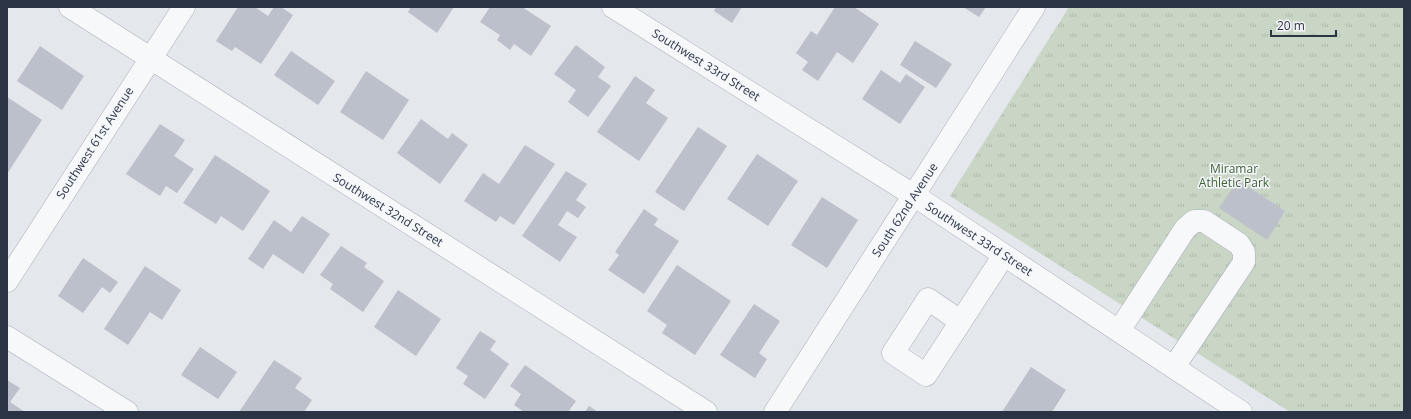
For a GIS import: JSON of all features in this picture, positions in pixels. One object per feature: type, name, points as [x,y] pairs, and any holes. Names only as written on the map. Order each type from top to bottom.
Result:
[{"type":"street","name":"Southwest 32nd Street","points":[[70,7],[706,412]]},
{"type":"street","name":"Southwest 61st Avenue","points":[[7,280],[184,7]]},
{"type":"street","name":"Southwest 33rd Street","points":[[612,7],[915,196],[1241,412]]},
{"type":"street","name":"South 62nd Avenue","points":[[775,412],[915,196],[1034,7]]},
{"type":"street","points":[[1119,331],[1185,228],[1194,221],[1204,221],[1239,244],[1244,252],[1244,262],[1174,367]]},
{"type":"street","points":[[960,321],[1004,255]]},
{"type":"street","points":[[7,337],[126,412]]},
{"type":"green space","name":"Miramar Athletic Park","points":[[1069,7],[1404,7],[1404,412],[1290,412],[950,196]]},
{"type":"building","points":[[238,7],[255,7],[268,16],[274,7],[281,7],[293,15],[261,64],[235,47],[232,51],[216,41]]},
{"type":"building","points":[[411,7],[454,7],[437,33],[408,12]]},
{"type":"building","points":[[490,7],[522,7],[551,26],[531,56],[514,44],[510,50],[497,40],[500,35],[480,22]]},
{"type":"building","points":[[716,7],[742,7],[732,23],[714,11]]},
{"type":"building","points":[[835,7],[854,7],[879,24],[853,63],[837,52],[818,81],[802,70],[808,62],[796,53],[811,31],[817,35]]},
{"type":"building","points":[[963,7],[986,7],[979,17]]},
{"type":"building","points":[[915,41],[952,64],[936,88],[900,65]]},
{"type":"building","points":[[576,45],[605,67],[598,77],[611,86],[588,117],[568,102],[576,90],[554,74]]},
{"type":"building","points":[[40,46],[84,76],[62,110],[17,81]]},
{"type":"building","points":[[291,51],[335,81],[318,105],[274,75]]},
{"type":"building","points":[[881,70],[900,83],[906,74],[925,87],[900,124],[862,99]]},
{"type":"building","points":[[366,71],[409,100],[383,140],[340,112]]},
{"type":"building","points":[[635,76],[655,90],[646,103],[668,118],[639,161],[597,132]]},
{"type":"building","points":[[7,97],[42,120],[7,174]]},
{"type":"building","points":[[421,119],[448,139],[452,133],[468,145],[440,184],[397,153]]},
{"type":"building","points":[[160,124],[185,140],[174,156],[194,169],[177,193],[166,186],[160,196],[126,174]]},
{"type":"building","points":[[698,127],[727,146],[684,211],[655,192]]},
{"type":"building","points":[[525,145],[555,164],[514,225],[500,216],[496,222],[464,201],[483,173],[499,184]]},
{"type":"building","points":[[757,154],[798,181],[768,226],[727,199]]},
{"type":"building","points":[[215,155],[270,191],[243,231],[221,216],[216,224],[183,203]]},
{"type":"building","points":[[566,171],[587,184],[576,200],[586,207],[578,218],[567,211],[558,225],[577,237],[560,262],[522,236]]},
{"type":"building","points":[[1238,180],[1285,211],[1267,240],[1219,208]]},
{"type":"building","points":[[822,197],[858,220],[827,268],[791,245]]},
{"type":"building","points":[[644,209],[658,219],[654,225],[679,241],[644,294],[608,270],[619,255],[615,252]]},
{"type":"building","points":[[302,216],[330,234],[303,274],[273,254],[263,269],[248,259],[274,220],[291,232]]},
{"type":"building","points":[[341,246],[367,263],[364,267],[384,281],[363,312],[330,289],[333,284],[320,275]]},
{"type":"building","points":[[83,258],[118,282],[110,293],[102,287],[83,313],[58,296]]},
{"type":"building","points":[[677,265],[731,301],[695,355],[662,333],[667,325],[647,311]]},
{"type":"building","points":[[145,266],[181,290],[162,320],[150,312],[128,345],[104,329]]},
{"type":"building","points":[[398,290],[441,319],[416,356],[374,327]]},
{"type":"building","points":[[754,304],[780,321],[759,353],[767,359],[755,378],[720,355]]},
{"type":"building","points":[[480,331],[496,341],[490,350],[509,364],[485,399],[463,384],[468,376],[456,368]]},
{"type":"building","points":[[200,347],[237,372],[218,399],[181,375]]},
{"type":"building","points":[[274,360],[302,378],[295,388],[312,400],[304,412],[239,412]]},
{"type":"building","points":[[525,365],[576,401],[568,412],[524,412],[514,405],[521,394],[510,386]]},
{"type":"building","points":[[1031,367],[1066,390],[1052,412],[1002,412]]},
{"type":"building","points":[[7,380],[20,388],[10,402],[25,412],[7,412]]},
{"type":"building","points":[[589,406],[598,412],[585,412]]}]
